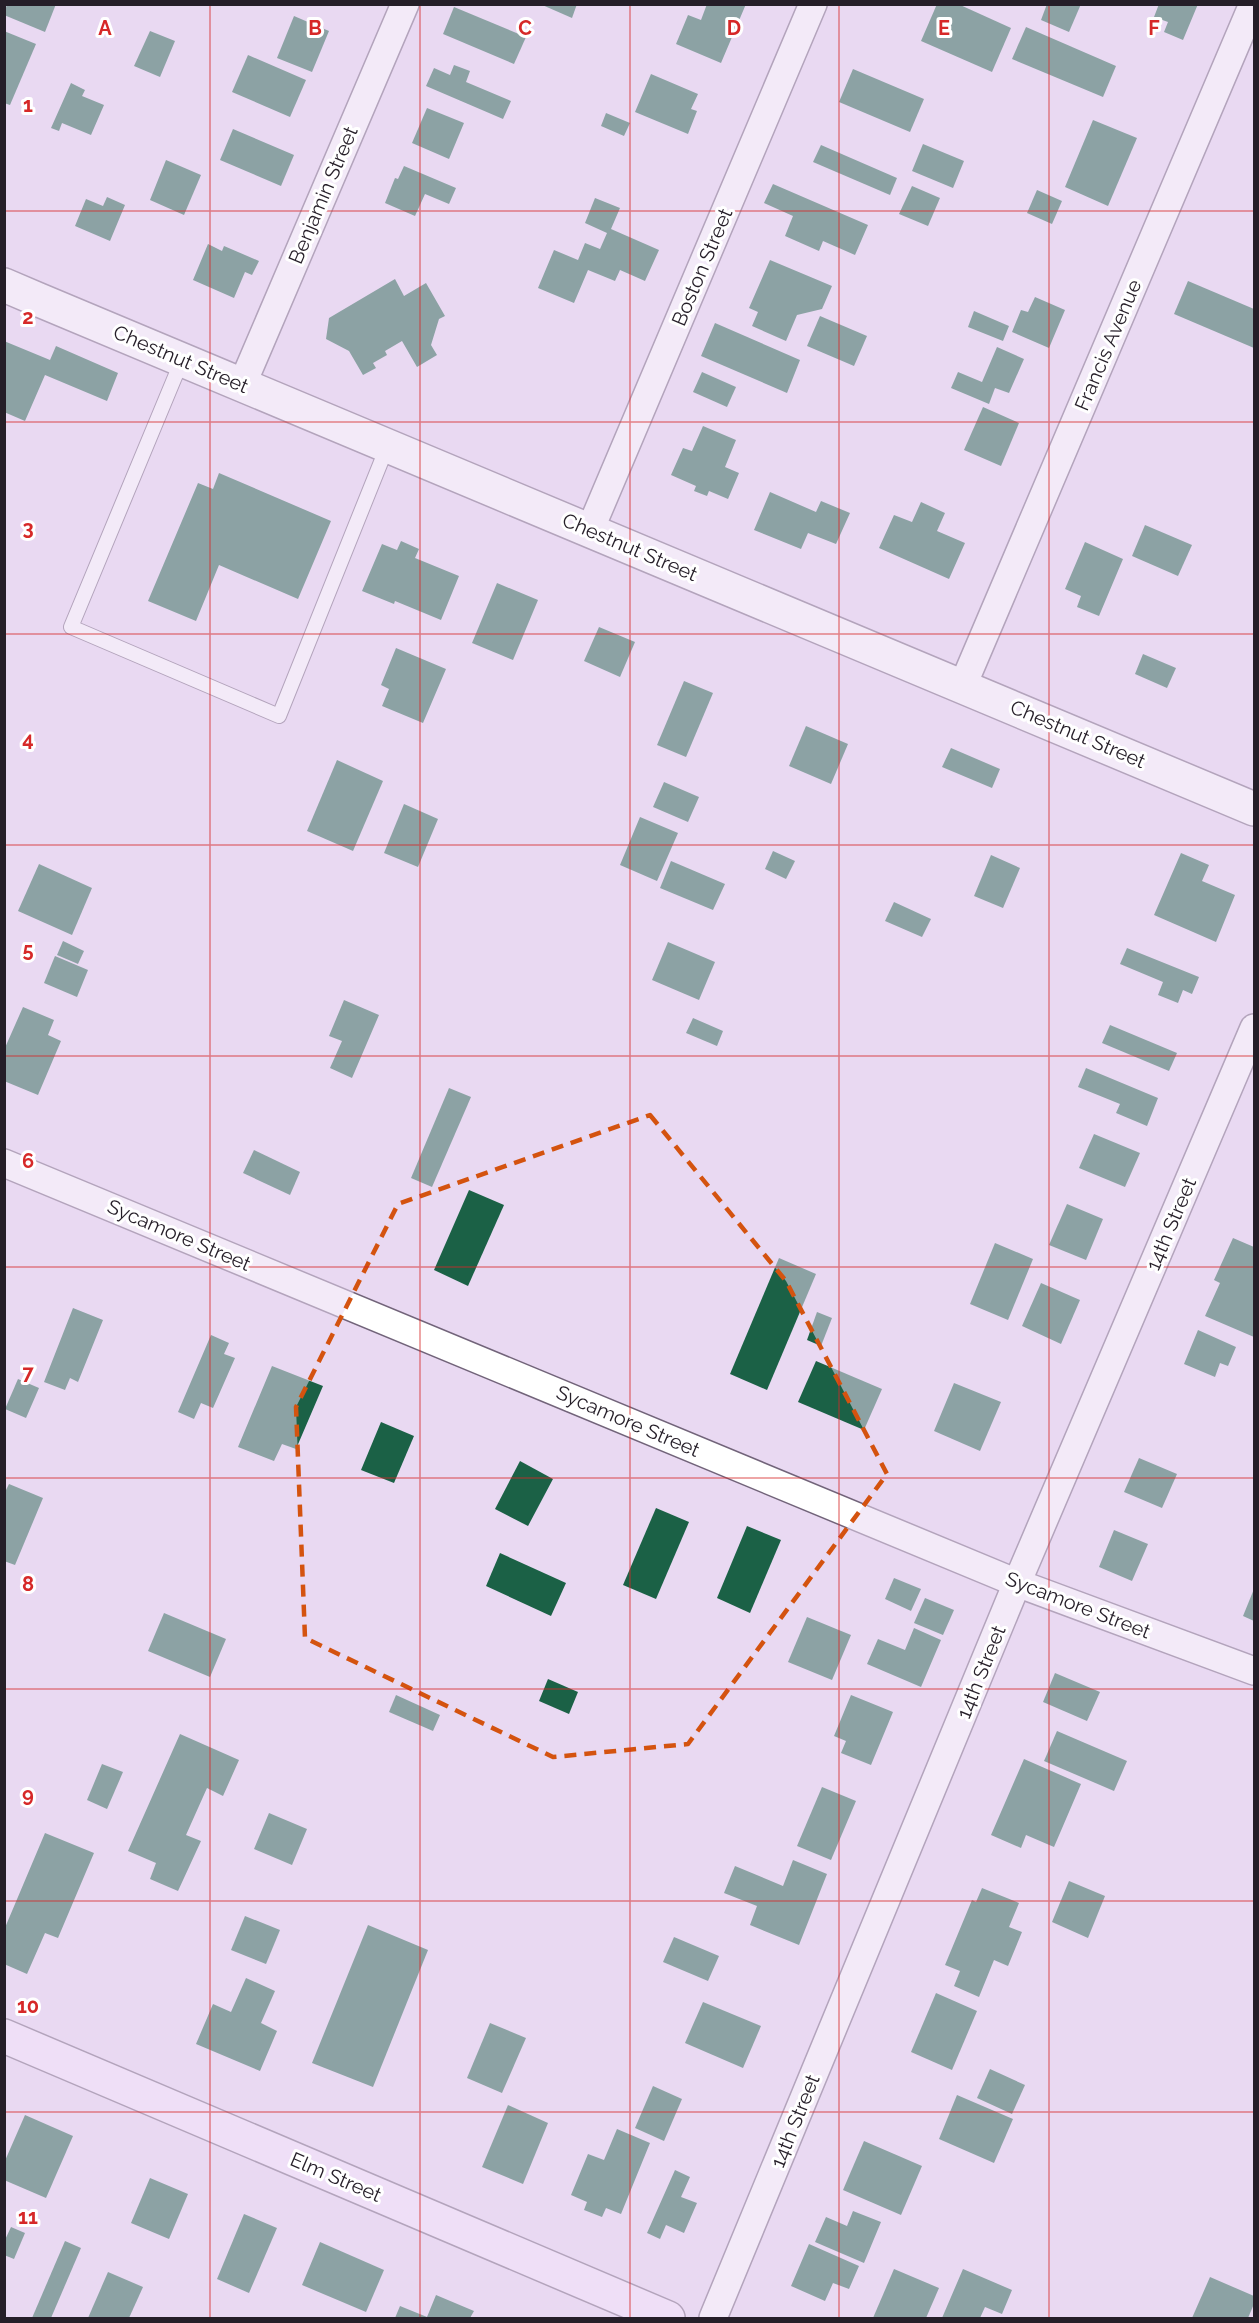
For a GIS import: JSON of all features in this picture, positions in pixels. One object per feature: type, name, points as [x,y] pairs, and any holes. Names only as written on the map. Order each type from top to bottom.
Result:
[{"type":"main road","name":"Elm Street","points":[[4,2036],[669,2319]]},
{"type":"street","name":"Benjamin Street","points":[[242,385],[405,4]]},
{"type":"street","name":"Boston Street","points":[[590,530],[813,4]]},
{"type":"street","name":"Francis Avenue","points":[[963,685],[1253,4]]},
{"type":"street","name":"Chestnut Street","points":[[4,285],[387,447],[963,685],[1254,809]]},
{"type":"street","name":"14th Street","points":[[713,2319],[1017,1583],[1254,1028]]},
{"type":"street","name":"Sycamore Street","points":[[4,1163],[1017,1583],[1254,1671]]},
{"type":"lane","points":[[182,360],[71,627],[279,716],[387,447]]},
{"type":"highlighted area","points":[[650,1115],[786,1281],[887,1474],[688,1744],[553,1757],[305,1638],[296,1407],[398,1204]]},
{"type":"building","points":[[7,4],[56,4],[45,32],[4,15]]},
{"type":"building","points":[[540,4],[577,4],[572,18]]},
{"type":"building","points":[[707,4],[746,4],[721,63],[676,44],[688,15],[701,20]]},
{"type":"building","points":[[937,4],[958,4],[1011,28],[992,72],[921,41]]},
{"type":"building","points":[[1047,4],[1081,4],[1069,32],[1041,20]]},
{"type":"building","points":[[1159,4],[1198,4],[1183,40],[1164,32],[1168,22],[1154,17]]},
{"type":"building","points":[[454,7],[526,37],[514,64],[443,34]]},
{"type":"building","points":[[294,16],[329,31],[312,72],[277,58]]},
{"type":"building","points":[[1026,27],[1116,66],[1103,97],[1012,59]]},
{"type":"building","points":[[4,31],[36,44],[10,105],[4,103]]},
{"type":"building","points":[[150,31],[175,41],[160,77],[134,66]]},
{"type":"building","points":[[248,55],[306,80],[290,117],[232,92]]},
{"type":"building","points":[[454,65],[470,71],[466,82],[511,101],[503,119],[426,86],[434,68],[450,75]]},
{"type":"building","points":[[853,69],[924,99],[910,132],[839,102]]},
{"type":"building","points":[[651,74],[698,94],[691,109],[697,111],[688,134],[635,112]]},
{"type":"building","points":[[71,83],[85,90],[82,96],[104,105],[91,135],[62,123],[59,131],[51,128]]},
{"type":"building","points":[[427,108],[464,123],[449,159],[412,143]]},
{"type":"building","points":[[606,113],[630,123],[624,136],[601,126]]},
{"type":"building","points":[[1093,120],[1137,138],[1108,206],[1065,187]]},
{"type":"building","points":[[233,129],[294,155],[281,186],[220,160]]},
{"type":"building","points":[[923,144],[964,161],[953,188],[912,171]]},
{"type":"building","points":[[821,145],[897,178],[890,195],[813,162]]},
{"type":"building","points":[[166,160],[201,175],[184,215],[150,200]]},
{"type":"building","points":[[404,166],[456,188],[449,204],[425,194],[415,216],[385,203],[395,178],[398,179]]},
{"type":"building","points":[[773,184],[868,225],[855,255],[823,241],[819,251],[785,236],[793,216],[764,203]]},
{"type":"building","points":[[912,186],[940,198],[928,226],[899,214]]},
{"type":"building","points":[[1037,190],[1062,201],[1052,224],[1027,213]]},
{"type":"building","points":[[107,197],[125,205],[110,241],[75,226],[86,199],[103,206]]},
{"type":"building","points":[[595,198],[620,208],[611,229],[659,250],[645,281],[620,270],[615,281],[588,270],[574,303],[538,288],[554,250],[578,260],[585,243],[600,249],[607,233],[585,223]]},
{"type":"building","points":[[208,244],[222,251],[224,246],[259,261],[252,275],[245,272],[234,298],[193,280]]},
{"type":"building","points":[[770,260],[832,286],[822,309],[797,315],[786,341],[752,326],[758,312],[749,308]]},
{"type":"building","points":[[395,279],[404,296],[426,283],[445,316],[439,319],[431,345],[437,355],[417,367],[402,341],[385,351],[387,355],[373,363],[376,368],[363,375],[349,351],[326,339],[329,318]]},
{"type":"building","points":[[1188,281],[1254,309],[1254,348],[1174,314]]},
{"type":"building","points":[[1035,297],[1065,310],[1049,348],[1012,332],[1021,310],[1028,312]]},
{"type":"building","points":[[974,311],[1009,326],[1003,341],[968,327]]},
{"type":"building","points":[[820,316],[867,336],[854,366],[807,346]]},
{"type":"building","points":[[715,323],[800,360],[787,393],[701,356]]},
{"type":"building","points":[[4,341],[50,360],[56,346],[118,373],[107,401],[45,375],[25,421],[4,412]]},
{"type":"building","points":[[997,347],[1024,359],[1009,393],[995,388],[989,404],[951,388],[958,372],[982,382]]},
{"type":"building","points":[[702,372],[736,387],[727,407],[693,392]]},
{"type":"building","points":[[983,407],[1019,423],[1001,466],[964,450]]},
{"type":"building","points":[[703,426],[736,440],[725,467],[739,473],[728,499],[709,491],[707,496],[694,491],[696,486],[671,475],[683,448],[692,451]]},
{"type":"building","points":[[219,473],[331,521],[298,599],[219,565],[196,621],[148,601],[198,483],[213,489]]},
{"type":"building","points":[[770,492],[816,512],[821,501],[850,513],[836,544],[808,533],[801,549],[754,530]]},
{"type":"building","points":[[921,502],[945,513],[937,531],[965,543],[949,579],[879,548],[894,515],[912,522]]},
{"type":"building","points":[[1145,525],[1192,545],[1178,576],[1132,556]]},
{"type":"building","points":[[401,541],[419,549],[415,558],[459,576],[441,620],[395,601],[394,604],[362,591],[382,544],[397,550]]},
{"type":"building","points":[[1085,542],[1123,559],[1099,616],[1077,607],[1081,596],[1065,589]]},
{"type":"building","points":[[497,583],[538,600],[513,660],[472,643]]},
{"type":"building","points":[[599,627],[635,642],[620,677],[584,661]]},
{"type":"building","points":[[396,648],[446,669],[423,723],[382,706],[389,689],[381,685]]},
{"type":"building","points":[[1143,654],[1176,668],[1167,688],[1135,674]]},
{"type":"building","points":[[684,681],[713,693],[686,757],[657,745]]},
{"type":"building","points":[[806,726],[848,744],[831,784],[789,766]]},
{"type":"building","points":[[951,748],[1000,769],[992,788],[942,767]]},
{"type":"building","points":[[337,760],[383,781],[353,851],[307,831]]},
{"type":"building","points":[[664,782],[699,797],[688,822],[653,807]]},
{"type":"building","points":[[404,804],[438,819],[418,867],[384,853]]},
{"type":"building","points":[[640,817],[678,833],[657,881],[620,865]]},
{"type":"building","points":[[773,851],[795,861],[786,879],[765,869]]},
{"type":"building","points":[[1181,853],[1209,865],[1202,881],[1235,895],[1216,942],[1154,915]]},
{"type":"building","points":[[991,855],[1020,868],[1003,908],[974,896]]},
{"type":"building","points":[[671,861],[725,884],[713,910],[660,888]]},
{"type":"building","points":[[39,864],[92,888],[72,935],[18,911]]},
{"type":"building","points":[[894,902],[931,919],[922,937],[885,921]]},
{"type":"building","points":[[63,941],[84,951],[78,964],[57,955]]},
{"type":"building","points":[[668,942],[715,962],[699,1000],[652,980]]},
{"type":"building","points":[[1127,948],[1199,977],[1192,994],[1183,990],[1178,1003],[1158,995],[1163,982],[1120,964]]},
{"type":"building","points":[[55,956],[88,970],[77,997],[44,983]]},
{"type":"building","points":[[344,1000],[379,1015],[352,1078],[330,1068],[342,1041],[329,1036]]},
{"type":"building","points":[[23,1007],[54,1020],[48,1035],[61,1041],[38,1095],[4,1081],[4,1050]]},
{"type":"building","points":[[693,1018],[723,1031],[717,1046],[686,1033]]},
{"type":"building","points":[[1110,1025],[1177,1053],[1169,1071],[1102,1043]]},
{"type":"building","points":[[1086,1068],[1158,1098],[1147,1126],[1116,1113],[1120,1104],[1078,1087]]},
{"type":"building","points":[[449,1088],[471,1097],[432,1187],[411,1178]]},
{"type":"building","points":[[1094,1134],[1140,1153],[1125,1187],[1079,1168]]},
{"type":"building","points":[[254,1150],[300,1172],[290,1195],[243,1173]]},
{"type":"building","points":[[469,1190],[504,1205],[468,1286],[434,1270]]},
{"type":"building","points":[[1067,1204],[1103,1219],[1086,1260],[1049,1245]]},
{"type":"building","points":[[1233,1238],[1254,1247],[1254,1337],[1205,1316],[1220,1283],[1214,1280]]},
{"type":"building","points":[[995,1243],[1033,1259],[1008,1320],[970,1304]]},
{"type":"building","points":[[779,1258],[816,1274],[767,1390],[730,1374]]},
{"type":"building","points":[[1041,1283],[1080,1300],[1061,1344],[1022,1326]]},
{"type":"building","points":[[73,1308],[103,1320],[78,1382],[70,1378],[65,1390],[44,1382]]},
{"type":"building","points":[[817,1312],[832,1318],[821,1346],[807,1340]]},
{"type":"building","points":[[1198,1330],[1236,1347],[1228,1366],[1220,1363],[1215,1377],[1184,1364]]},
{"type":"building","points":[[211,1335],[229,1343],[224,1354],[235,1358],[213,1408],[201,1403],[194,1419],[178,1412]]},
{"type":"building","points":[[816,1361],[882,1389],[864,1430],[798,1402]]},
{"type":"building","points":[[272,1366],[323,1386],[296,1449],[282,1444],[274,1461],[238,1447]]},
{"type":"building","points":[[18,1379],[39,1388],[26,1418],[5,1409]]},
{"type":"building","points":[[954,1383],[1001,1402],[980,1451],[934,1431]]},
{"type":"building","points":[[381,1422],[414,1436],[394,1483],[361,1470]]},
{"type":"building","points":[[1139,1458],[1177,1474],[1162,1508],[1124,1492]]},
{"type":"building","points":[[520,1461],[553,1479],[528,1526],[495,1509]]},
{"type":"building","points":[[9,1484],[43,1498],[15,1565],[4,1561],[4,1494]]},
{"type":"building","points":[[656,1508],[689,1522],[656,1599],[623,1585]]},
{"type":"building","points":[[747,1526],[781,1540],[750,1613],[717,1598]]},
{"type":"building","points":[[1114,1530],[1148,1544],[1132,1581],[1099,1567]]},
{"type":"building","points":[[500,1553],[566,1583],[551,1616],[486,1586]]},
{"type":"building","points":[[894,1578],[921,1589],[911,1611],[885,1599]]},
{"type":"building","points":[[1254,1589],[1254,1621],[1243,1616]]},
{"type":"building","points":[[925,1598],[954,1610],[943,1635],[914,1623]]},
{"type":"building","points":[[164,1613],[226,1639],[210,1677],[148,1651]]},
{"type":"building","points":[[807,1617],[851,1635],[832,1680],[788,1662]]},
{"type":"building","points":[[914,1628],[941,1640],[921,1687],[867,1664],[878,1639],[905,1650]]},
{"type":"building","points":[[1055,1673],[1100,1692],[1087,1721],[1043,1702]]},
{"type":"building","points":[[548,1679],[578,1692],[569,1714],[539,1701]]},
{"type":"building","points":[[396,1695],[440,1715],[433,1731],[389,1712]]},
{"type":"building","points":[[851,1695],[893,1712],[871,1765],[841,1753],[846,1741],[834,1736]]},
{"type":"building","points":[[1057,1731],[1127,1761],[1114,1791],[1044,1761]]},
{"type":"building","points":[[180,1734],[239,1760],[223,1796],[207,1788],[186,1835],[201,1841],[178,1891],[150,1879],[156,1863],[128,1851]]},
{"type":"building","points":[[1024,1759],[1081,1784],[1054,1847],[1026,1835],[1021,1848],[991,1835]]},
{"type":"building","points":[[102,1764],[123,1772],[107,1809],[87,1800]]},
{"type":"building","points":[[822,1787],[856,1801],[831,1860],[797,1846]]},
{"type":"building","points":[[269,1813],[307,1829],[292,1865],[254,1849]]},
{"type":"building","points":[[45,1833],[94,1853],[58,1938],[45,1933],[27,1974],[4,1964],[4,1930]]},
{"type":"building","points":[[793,1860],[827,1874],[799,1945],[750,1925],[757,1906],[724,1893],[735,1866],[783,1886]]},
{"type":"building","points":[[1069,1881],[1105,1896],[1088,1938],[1052,1922]]},
{"type":"building","points":[[982,1888],[1019,1903],[1009,1927],[1022,1932],[1008,1966],[994,1960],[979,1997],[954,1986],[960,1971],[945,1965],[972,1900],[976,1902]]},
{"type":"building","points":[[245,1916],[280,1930],[266,1964],[231,1950]]},
{"type":"building","points":[[368,1925],[428,1950],[373,2087],[312,2063]]},
{"type":"building","points":[[674,1937],[719,1956],[708,1981],[663,1962]]},
{"type":"building","points":[[246,1978],[275,1991],[261,2023],[277,2031],[260,2071],[196,2044],[213,2004],[231,2012]]},
{"type":"building","points":[[936,1993],[977,2011],[952,2070],[911,2052]]},
{"type":"building","points":[[703,2002],[761,2026],[743,2068],[685,2043]]},
{"type":"building","points":[[490,2023],[526,2038],[502,2093],[467,2078]]},
{"type":"building","points":[[990,2069],[1025,2085],[1012,2114],[977,2098]]},
{"type":"building","points":[[653,2086],[682,2099],[664,2141],[635,2128]]},
{"type":"building","points":[[957,2095],[1013,2119],[994,2163],[939,2139]]},
{"type":"building","points":[[508,2105],[548,2123],[523,2184],[482,2167]]},
{"type":"building","points":[[25,2115],[73,2136],[46,2198],[4,2180],[4,2163]]},
{"type":"building","points":[[617,2129],[650,2143],[621,2214],[606,2208],[602,2217],[584,2210],[587,2202],[571,2195],[588,2154],[604,2160]]},
{"type":"building","points":[[864,2141],[922,2166],[901,2215],[843,2190]]},
{"type":"building","points":[[675,2170],[690,2177],[681,2197],[697,2203],[684,2233],[666,2225],[660,2239],[647,2233]]},
{"type":"building","points":[[150,2178],[188,2194],[169,2239],[131,2223]]},
{"type":"building","points":[[853,2211],[881,2222],[864,2263],[815,2242],[826,2217],[847,2226]]},
{"type":"building","points":[[244,2214],[277,2228],[249,2293],[217,2279]]},
{"type":"building","points":[[11,2227],[25,2233],[14,2259],[4,2255],[4,2242]]},
{"type":"building","points":[[65,2241],[81,2248],[51,2318],[32,2318]]},
{"type":"building","points":[[320,2242],[384,2270],[366,2312],[302,2285]]},
{"type":"building","points":[[809,2244],[859,2266],[849,2289],[833,2283],[825,2301],[791,2286]]},
{"type":"building","points":[[894,2269],[939,2288],[926,2318],[873,2318]]},
{"type":"building","points":[[963,2269],[1012,2290],[1002,2314],[985,2307],[980,2318],[942,2318]]},
{"type":"building","points":[[108,2272],[143,2287],[129,2318],[88,2318]]},
{"type":"building","points":[[1210,2277],[1254,2296],[1254,2304],[1248,2318],[1192,2318]]},
{"type":"building","points":[[436,2295],[474,2311],[470,2318],[395,2318],[400,2306],[427,2317]]}]
